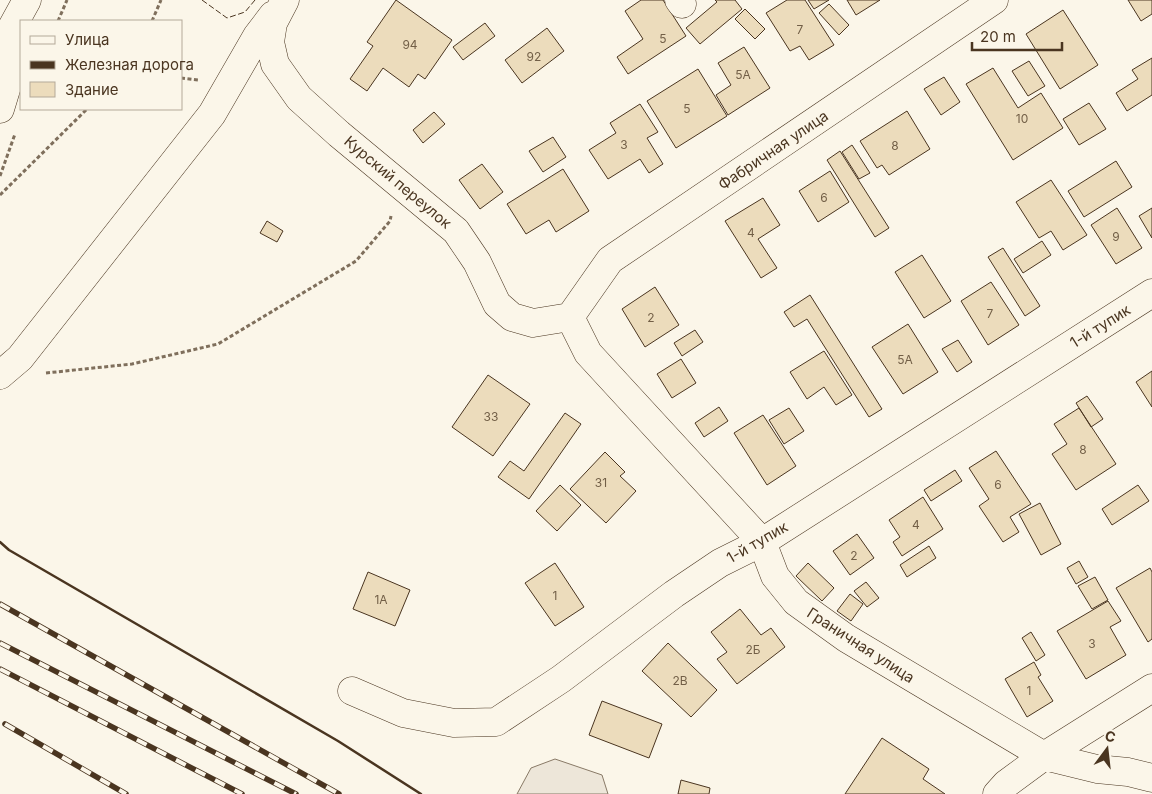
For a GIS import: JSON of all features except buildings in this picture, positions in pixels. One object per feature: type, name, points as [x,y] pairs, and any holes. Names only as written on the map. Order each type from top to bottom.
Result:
[{"type":"street","points":[[0,49],[26,0]]},
{"type":"street","points":[[27,20],[34,0]]},
{"type":"street","name":"Фабричная улица","points":[[570,317],[610,260],[994,0]]},
{"type":"street","points":[[0,375],[20,358],[212,114],[257,36],[283,2]]},
{"type":"street","name":"Курский переулок","points":[[283,2],[273,23],[270,42],[275,64],[300,98],[339,134],[456,231],[477,262],[497,304],[512,317],[533,323],[570,317]]},
{"type":"street","points":[[9,117],[20,46]]},
{"type":"street","name":"1-й тупик","points":[[352,691],[403,713],[454,723],[496,722],[561,679],[674,594],[720,563],[762,542],[1152,293]]},
{"type":"street","name":"Граничная улица","points":[[570,317],[588,353],[762,542],[774,576],[796,602],[846,638],[1044,756],[1097,769],[1128,772],[1152,778]]},
{"type":"street","points":[[997,794],[1006,784],[1044,756],[1152,688]]},
{"type":"path","points":[[58,20],[67,0]]},
{"type":"path","points":[[152,20],[161,0]]},
{"type":"path","points":[[0,195],[87,110]]},
{"type":"path","points":[[0,176],[9,117]]},
{"type":"path","points":[[42,374],[132,364],[218,344],[356,261],[390,221],[400,184]]},
{"type":"shaded area","points":[[555,759],[602,775],[608,794],[517,794],[531,768]]},
{"type":"railway","points":[[0,604],[339,794]]},
{"type":"railway","points":[[0,643],[296,794]]},
{"type":"railway","points":[[0,669],[242,794]]},
{"type":"railway","points":[[5,724],[126,794]]},
{"type":"fence","points":[[202,0],[227,18],[245,12],[255,0]]},
{"type":"wall","points":[[0,542],[9,550],[338,741],[421,794]]}]
